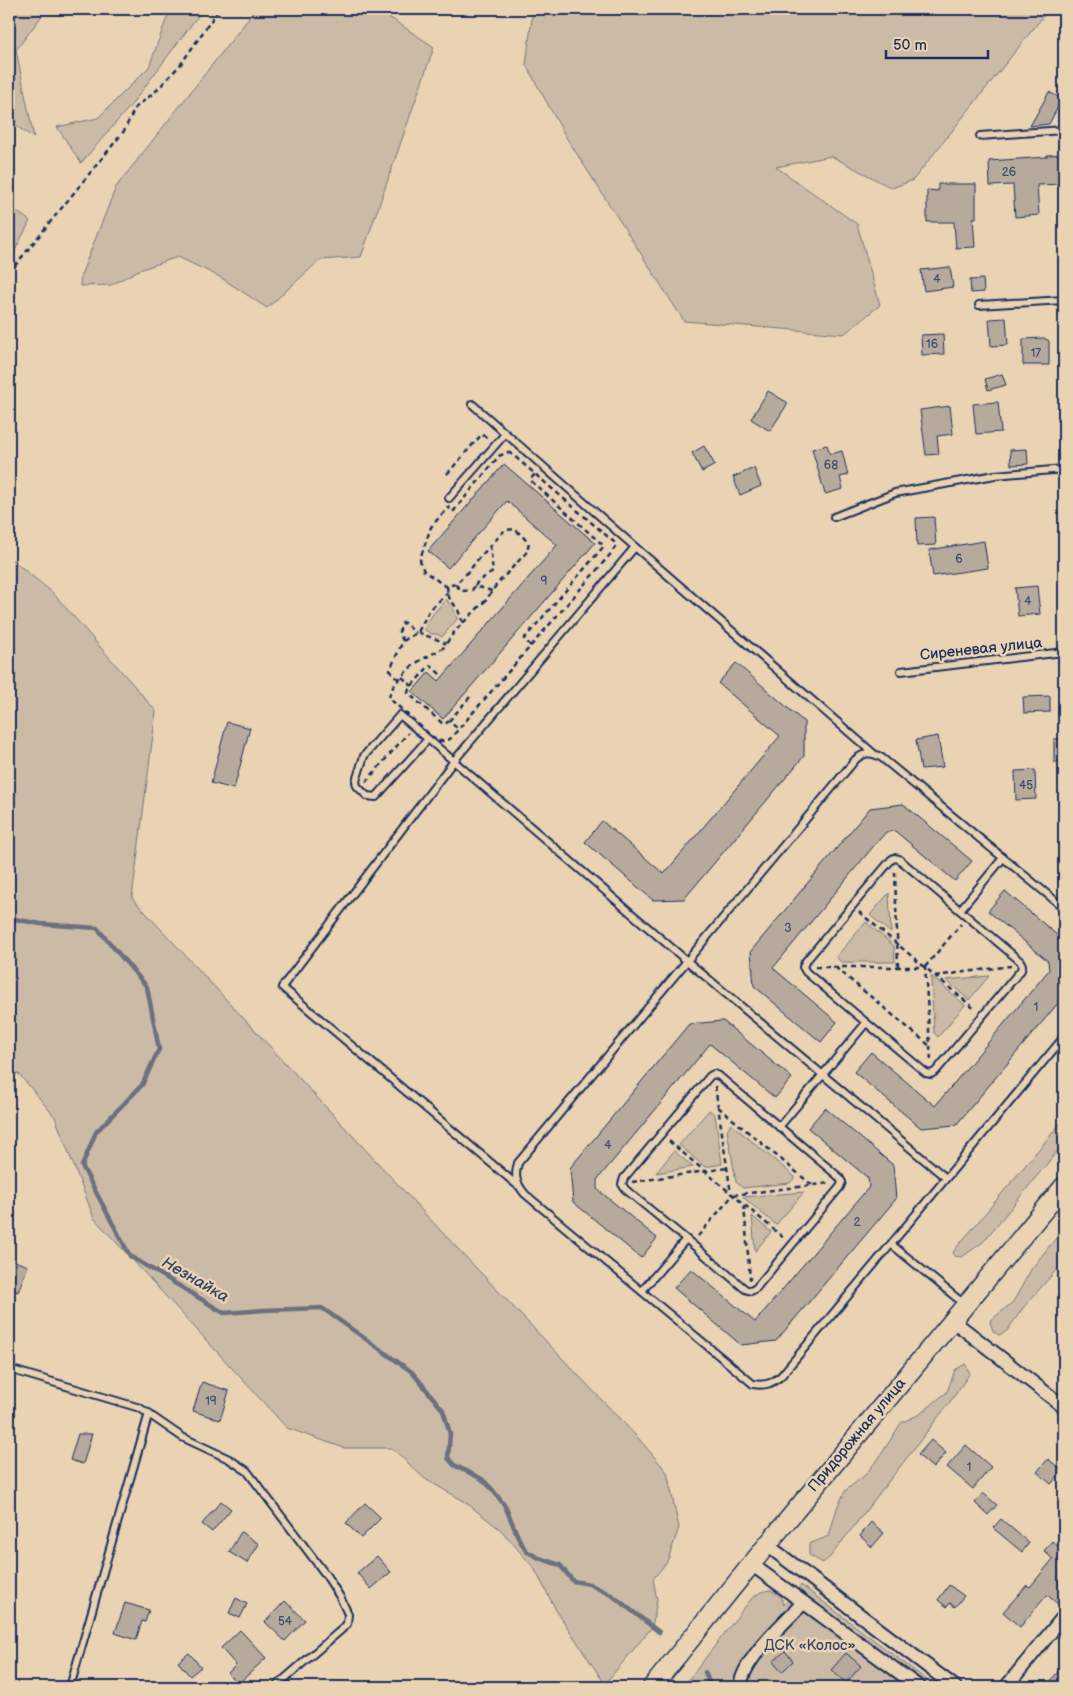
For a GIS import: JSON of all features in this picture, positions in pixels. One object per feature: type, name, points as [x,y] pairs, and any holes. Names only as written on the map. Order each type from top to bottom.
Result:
[{"type":"main road","name":"Придорожная улица","points":[[652,1687],[766,1544],[1064,1186]]},
{"type":"street","points":[[952,1320],[1064,1407]]},
{"type":"street","points":[[766,1544],[955,1687]]},
{"type":"street","points":[[751,1564],[919,1687]]},
{"type":"street","points":[[740,1687],[741,1677],[753,1657],[803,1603]]},
{"type":"street","points":[[1006,1687],[1064,1616]]},
{"type":"lane","points":[[980,136],[1064,130]]},
{"type":"lane","points":[[979,305],[1064,300]]},
{"type":"lane","points":[[472,404],[874,754],[882,758],[1064,908]]},
{"type":"lane","points":[[450,498],[506,434]]},
{"type":"lane","points":[[834,517],[895,493],[995,475],[1064,469]]},
{"type":"lane","points":[[635,547],[453,762],[282,987],[519,1186],[525,1194],[753,1384],[764,1386],[781,1376],[1064,1037]]},
{"type":"lane","name":"Сиреневая улица","points":[[902,671],[1064,652]]},
{"type":"lane","points":[[428,740],[381,794],[371,798],[360,790],[356,781],[364,756],[400,715],[415,725],[428,740],[453,762],[946,1178]]},
{"type":"lane","points":[[519,1186],[515,1175],[518,1163],[856,759],[862,754],[874,754]]},
{"type":"lane","points":[[894,858],[899,859],[1020,960],[1021,970],[936,1071],[931,1074],[926,1073],[806,972],[803,967],[805,962],[852,906],[891,860],[894,858]]},
{"type":"lane","points":[[960,910],[1003,858]]},
{"type":"lane","points":[[779,1127],[866,1022]]},
{"type":"lane","points":[[714,1074],[839,1177],[842,1182],[840,1187],[756,1288],[750,1291],[745,1289],[625,1189],[622,1184],[624,1178],[710,1076],[714,1074]]},
{"type":"lane","points":[[642,1291],[686,1239]]},
{"type":"lane","points":[[891,1244],[965,1305]]},
{"type":"lane","points":[[9,1369],[140,1408],[182,1437],[229,1459],[247,1471],[326,1575],[348,1614],[347,1624],[275,1687]]},
{"type":"lane","points":[[70,1687],[149,1413]]},
{"type":"path","points":[[9,273],[124,131],[136,108],[156,91],[181,64],[219,9]]},
{"type":"path","points":[[447,474],[482,434],[504,453]]},
{"type":"path","points":[[508,452],[513,455],[536,474],[614,542],[616,546],[450,739],[438,741],[415,725],[389,698],[391,690],[400,677],[414,664],[443,648],[526,553],[529,543],[515,529],[510,528],[500,534],[470,571],[456,584],[447,586],[439,584],[424,571],[420,558],[431,527],[448,507],[453,512],[499,456],[504,453],[508,452]]},
{"type":"path","points":[[531,646],[524,639],[604,546],[530,480],[536,474]]},
{"type":"path","points":[[456,584],[462,591],[472,590],[478,581],[493,572],[490,545]]},
{"type":"path","points":[[447,586],[448,596],[458,610],[463,623]]},
{"type":"path","points":[[475,586],[492,591]]},
{"type":"path","points":[[412,686],[400,677],[395,676],[390,670],[403,641],[417,633],[429,611],[448,592]]},
{"type":"path","points":[[403,641],[399,632],[403,622],[417,633],[430,638],[437,638],[446,644]]},
{"type":"path","points":[[440,674],[430,665],[408,693],[442,723],[445,724],[449,721],[470,697]]},
{"type":"path","points":[[449,721],[458,729]]},
{"type":"path","points":[[365,784],[415,725]]},
{"type":"path","points":[[894,858],[898,967]]},
{"type":"path","points":[[852,906],[983,1016]]},
{"type":"path","points":[[931,1074],[925,967],[968,917]]},
{"type":"path","points":[[935,976],[1022,965]]},
{"type":"path","points":[[803,967],[925,967]]},
{"type":"path","points":[[835,967],[930,1046]]},
{"type":"path","points":[[714,1074],[732,1194]]},
{"type":"path","points":[[718,1107],[812,1185]]},
{"type":"path","points":[[661,1135],[792,1244]]},
{"type":"path","points":[[622,1184],[727,1168]]},
{"type":"path","points":[[692,1244],[732,1194],[842,1182]]},
{"type":"path","points":[[744,1205],[750,1291]]},
{"type":"green space","points":[[9,9],[47,9],[16,50],[34,138],[9,121]]},
{"type":"green space","points":[[170,9],[203,9],[132,104],[81,163],[57,127],[98,118],[149,67]]},
{"type":"green space","points":[[256,9],[372,9],[386,15],[434,47],[361,257],[320,260],[267,308],[220,277],[178,257],[139,270],[111,285],[80,286],[81,275],[116,187]]},
{"type":"green space","points":[[533,9],[1049,9],[913,180],[892,188],[831,156],[776,167],[857,224],[880,305],[844,334],[684,321],[566,137],[526,65]]},
{"type":"green space","points":[[9,206],[30,221],[9,262]]},
{"type":"green space","points":[[9,557],[53,593],[156,711],[132,898],[440,1230],[639,1439],[667,1472],[679,1528],[667,1562],[653,1579],[657,1600],[652,1627],[605,1684],[556,1610],[534,1568],[501,1530],[464,1501],[425,1479],[392,1448],[344,1448],[287,1428],[94,1218],[55,1117],[19,1074],[9,1072]]},
{"type":"green space","points":[[446,599],[454,610],[457,619],[442,637],[437,634],[431,634],[424,629],[433,614]]},
{"type":"green space","points":[[889,893],[891,933],[870,915]]},
{"type":"green space","points":[[866,922],[894,946],[895,962],[841,962],[836,957]]},
{"type":"green space","points":[[931,976],[965,1005],[938,1037],[934,1033]]},
{"type":"green space","points":[[989,976],[969,1000],[946,980]]},
{"type":"green space","points":[[709,1110],[715,1115],[722,1164],[705,1167],[679,1145]]},
{"type":"green space","points":[[1064,1119],[1064,1143],[983,1242],[962,1257],[954,1256],[953,1252]]},
{"type":"green space","points":[[731,1124],[795,1177],[790,1183],[743,1188],[736,1182],[727,1130]]},
{"type":"green space","points":[[674,1151],[693,1167],[656,1173]]},
{"type":"green space","points":[[804,1192],[776,1225],[743,1197]]},
{"type":"green space","points":[[752,1216],[771,1232],[755,1251]]},
{"type":"green space","points":[[1064,1228],[1064,1261],[1023,1308],[1007,1331],[999,1335],[993,1331],[990,1321],[1013,1302],[1032,1268]]},
{"type":"green space","points":[[965,1364],[970,1373],[950,1402],[830,1557],[823,1563],[809,1555],[809,1544],[829,1536],[837,1508],[845,1491],[864,1476],[879,1458],[901,1423],[920,1414],[947,1392],[955,1370]]},
{"type":"green space","name":"ДСК «Колос»","points":[[801,1585],[936,1687],[683,1687],[751,1599],[761,1592],[770,1590],[781,1596],[784,1605]]},
{"type":"building","points":[[1049,92],[1062,99],[1049,124],[1030,126]]},
{"type":"building","points":[[1064,154],[1064,184],[1037,185],[1039,215],[1015,217],[1013,185],[990,186],[989,161]]},
{"type":"building","points":[[938,184],[976,184],[976,218],[973,218],[975,247],[956,248],[954,222],[927,222],[927,190],[938,191]]},
{"type":"building","points":[[950,267],[953,287],[924,291],[921,270]]},
{"type":"building","points":[[983,279],[984,292],[971,293],[970,280]]},
{"type":"building","points":[[1006,318],[1008,345],[991,346],[989,319]]},
{"type":"building","points":[[943,334],[944,354],[922,355],[921,335]]},
{"type":"building","points":[[1044,338],[1049,341],[1049,365],[1023,365],[1023,339]]},
{"type":"building","points":[[1002,374],[1006,385],[988,390],[985,379]]},
{"type":"building","points":[[768,391],[788,403],[770,431],[751,419]]},
{"type":"building","points":[[998,402],[1001,432],[976,434],[973,404]]},
{"type":"building","points":[[950,406],[953,434],[937,436],[939,454],[926,455],[920,410]]},
{"type":"building","points":[[827,445],[830,454],[842,451],[848,475],[840,477],[843,489],[825,494],[812,449]]},
{"type":"building","points":[[704,446],[715,465],[702,472],[692,453]]},
{"type":"building","points":[[1027,449],[1028,464],[1011,465],[1010,450]]},
{"type":"building","points":[[504,464],[595,543],[443,719],[412,692],[429,672],[439,681],[557,545],[507,501],[448,568],[428,551]]},
{"type":"building","points":[[754,468],[761,486],[740,495],[733,477]]},
{"type":"building","points":[[934,517],[936,545],[917,546],[916,518]]},
{"type":"building","points":[[984,541],[988,568],[933,576],[929,550]]},
{"type":"building","points":[[1037,586],[1040,614],[1018,616],[1015,588]]},
{"type":"building","points":[[736,663],[804,722],[804,756],[684,899],[653,900],[585,842],[602,821],[664,874],[780,736],[718,683]]},
{"type":"building","points":[[1050,696],[1050,712],[1024,713],[1023,697]]},
{"type":"building","points":[[227,722],[250,728],[234,789],[211,783]]},
{"type":"building","points":[[938,736],[943,767],[921,769],[916,740]]},
{"type":"building","points":[[1054,739],[1064,739],[1064,762],[1054,762]]},
{"type":"building","points":[[1035,770],[1036,799],[1016,800],[1015,771]]},
{"type":"building","points":[[903,804],[972,861],[955,881],[895,831],[886,832],[872,848],[773,968],[837,1022],[821,1042],[754,986],[751,951],[870,808]]},
{"type":"building","points":[[1005,891],[1064,941],[1064,996],[956,1125],[921,1128],[854,1072],[871,1052],[935,1106],[1049,970],[1048,961],[988,911]]},
{"type":"building","points":[[723,1021],[792,1078],[775,1098],[710,1044],[597,1180],[597,1189],[657,1238],[641,1258],[573,1202],[570,1168],[689,1024]]},
{"type":"building","points":[[825,1108],[893,1165],[896,1199],[776,1341],[741,1345],[674,1288],[691,1269],[755,1322],[869,1187],[868,1178],[808,1128]]},
{"type":"building","points":[[9,1259],[28,1266],[18,1292],[9,1288]]},
{"type":"building","points":[[202,1382],[229,1391],[220,1420],[193,1411]]},
{"type":"building","points":[[78,1434],[92,1434],[83,1464],[70,1460]]},
{"type":"building","points":[[931,1440],[946,1453],[933,1468],[918,1455]]},
{"type":"building","points":[[966,1445],[991,1467],[973,1489],[947,1467]]},
{"type":"building","points":[[1048,1459],[1063,1471],[1051,1484],[1037,1472]]},
{"type":"building","points":[[983,1493],[997,1505],[988,1515],[975,1503]]},
{"type":"building","points":[[221,1501],[231,1509],[212,1532],[202,1524]]},
{"type":"building","points":[[365,1503],[381,1518],[361,1538],[346,1523]]},
{"type":"building","points":[[1001,1519],[1029,1543],[1022,1552],[993,1528]]},
{"type":"building","points":[[871,1522],[884,1533],[872,1547],[860,1536]]},
{"type":"building","points":[[241,1532],[259,1544],[247,1563],[229,1552]]},
{"type":"building","points":[[1064,1539],[1064,1597],[1058,1604],[1047,1595],[1020,1627],[1003,1612],[1027,1585],[1030,1587],[1053,1559],[1044,1551],[1052,1541],[1058,1546]]},
{"type":"building","points":[[377,1556],[391,1572],[371,1589],[357,1573]]},
{"type":"building","points":[[949,1585],[964,1596],[955,1607],[950,1603],[947,1607],[938,1600]]},
{"type":"building","points":[[236,1598],[247,1604],[240,1618],[229,1613]]},
{"type":"building","points":[[285,1601],[305,1620],[285,1641],[265,1622]]},
{"type":"building","points":[[125,1603],[149,1610],[145,1622],[142,1621],[136,1640],[115,1633]]},
{"type":"building","points":[[240,1630],[266,1658],[238,1684],[228,1673],[236,1665],[221,1648]]},
{"type":"building","points":[[785,1651],[793,1661],[782,1672],[773,1662]]},
{"type":"building","points":[[189,1653],[201,1667],[190,1676],[178,1662]]},
{"type":"building","points":[[846,1653],[861,1666],[846,1683],[831,1670]]},
{"type":"building","points":[[1064,1664],[1064,1687],[1046,1687]]},
{"type":"waterway","name":"Незнайка","points":[[9,918],[41,924],[97,928],[147,987],[159,1049],[142,1085],[96,1132],[82,1166],[130,1256],[224,1313],[322,1308],[412,1372],[443,1410],[450,1434],[448,1458],[454,1465],[482,1479],[492,1489],[505,1506],[526,1551],[539,1558],[560,1565],[573,1581],[589,1584],[613,1596],[659,1632]]},
{"type":"waterway","name":"Незнайка","points":[[705,1672],[711,1687]]}]
